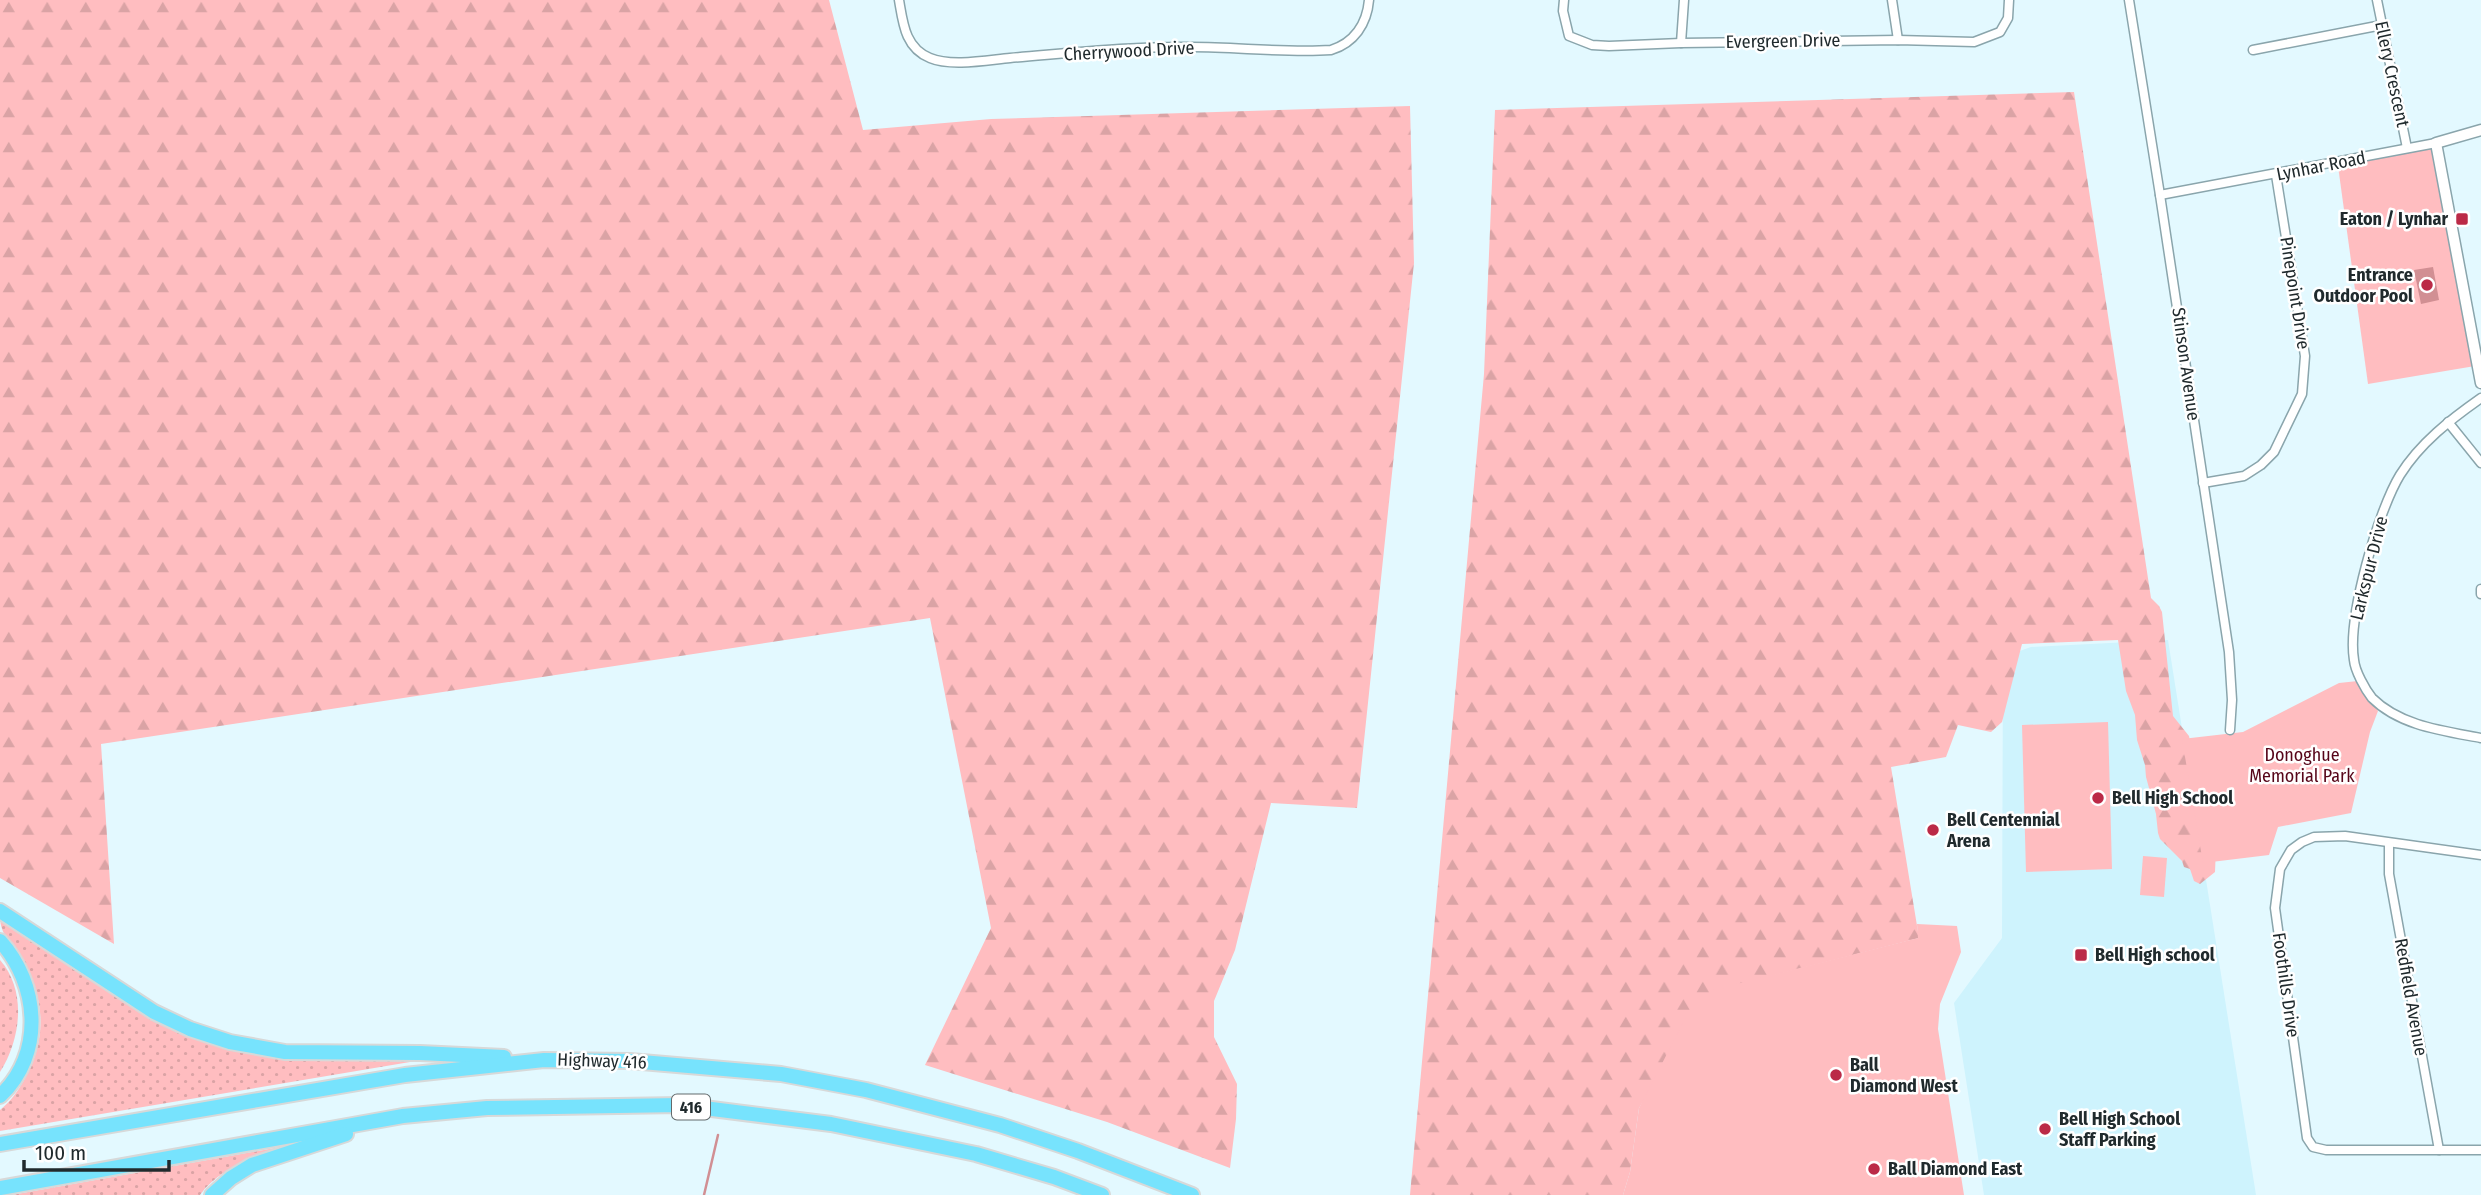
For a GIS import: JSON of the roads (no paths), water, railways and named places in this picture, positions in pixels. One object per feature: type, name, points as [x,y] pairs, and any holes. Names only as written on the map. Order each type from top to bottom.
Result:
[{"type":"highway","points":[[0,912],[154,1012],[190,1029],[230,1042],[285,1052],[420,1053],[544,1060]]},
{"type":"highway","points":[[0,941],[26,981],[32,1019],[29,1045],[22,1064],[7,1090],[0,1096]]},
{"type":"highway","name":"Highway 416","points":[[0,1144],[405,1075],[544,1060],[630,1061],[781,1074],[866,1090],[1000,1125],[1078,1151],[1192,1195]]},
{"type":"highway","name":"416","points":[[0,1188],[403,1116],[487,1108],[680,1105],[831,1124],[976,1154],[1054,1177],[1101,1195]]},
{"type":"highway","points":[[212,1195],[231,1178],[252,1165],[403,1116]]},
{"type":"street","name":"Cherrywood Drive","points":[[899,0],[908,39],[930,58],[942,61],[1190,47],[1332,50],[1345,46],[1355,37],[1368,11],[1369,0]]},
{"type":"street","name":"Evergreen Drive","points":[[1564,0],[1563,11],[1569,36],[1592,45],[1609,46],[1898,40],[1974,42],[2000,32],[2008,18],[2009,0]]},
{"type":"street","points":[[1681,43],[1684,0]]},
{"type":"street","points":[[1892,0],[1898,40]]},
{"type":"street","name":"Stinson Avenue","points":[[2129,0],[2228,652],[2232,699],[2230,730]]},
{"type":"street","name":"Ellery Crescent","points":[[2376,0],[2407,148]]},
{"type":"street","points":[[2253,50],[2382,26]]},
{"type":"street","name":"Lynhar Road","points":[[2160,195],[2435,143],[2481,130]]},
{"type":"street","points":[[2435,143],[2481,383]]},
{"type":"street","name":"Pinepoint Drive","points":[[2203,483],[2244,476],[2261,465],[2274,452],[2302,394],[2305,356],[2276,175]]},
{"type":"street","name":"Larkspur Drive","points":[[2481,398],[2448,422],[2400,474],[2378,522],[2357,605],[2354,661],[2367,691],[2385,709],[2401,718],[2438,730],[2481,738]]},
{"type":"street","points":[[2448,422],[2481,463]]},
{"type":"street","name":"Foothills Drive","points":[[2481,855],[2346,836],[2314,837],[2291,850],[2280,869],[2275,908],[2307,1138],[2313,1147],[2326,1150],[2481,1150]]},
{"type":"street","name":"Redfield Avenue","points":[[2389,843],[2389,874],[2439,1150]]},
{"type":"waterway","points":[[704,1195],[718,1135]]},
{"type":"place","name":"Eaton / Lynhar","points":[[2462,219]]},
{"type":"place","name":"Entrance Outdoor Pool","points":[[2427,285]]},
{"type":"place","name":"Bell High School","points":[[2098,798]]},
{"type":"place","name":"Bell Centennial Arena","points":[[1933,830]]},
{"type":"place","name":"Bell High school","points":[[2081,955]]},
{"type":"place","name":"Ball Diamond West","points":[[1836,1075]]},
{"type":"place","name":"Bell High School Staff Parking","points":[[2045,1129]]},
{"type":"place","name":"Ball Diamond East","points":[[1874,1169]]},
{"type":"park label","name":"Donoghue Memorial Park","points":[[2302,765]]}]
